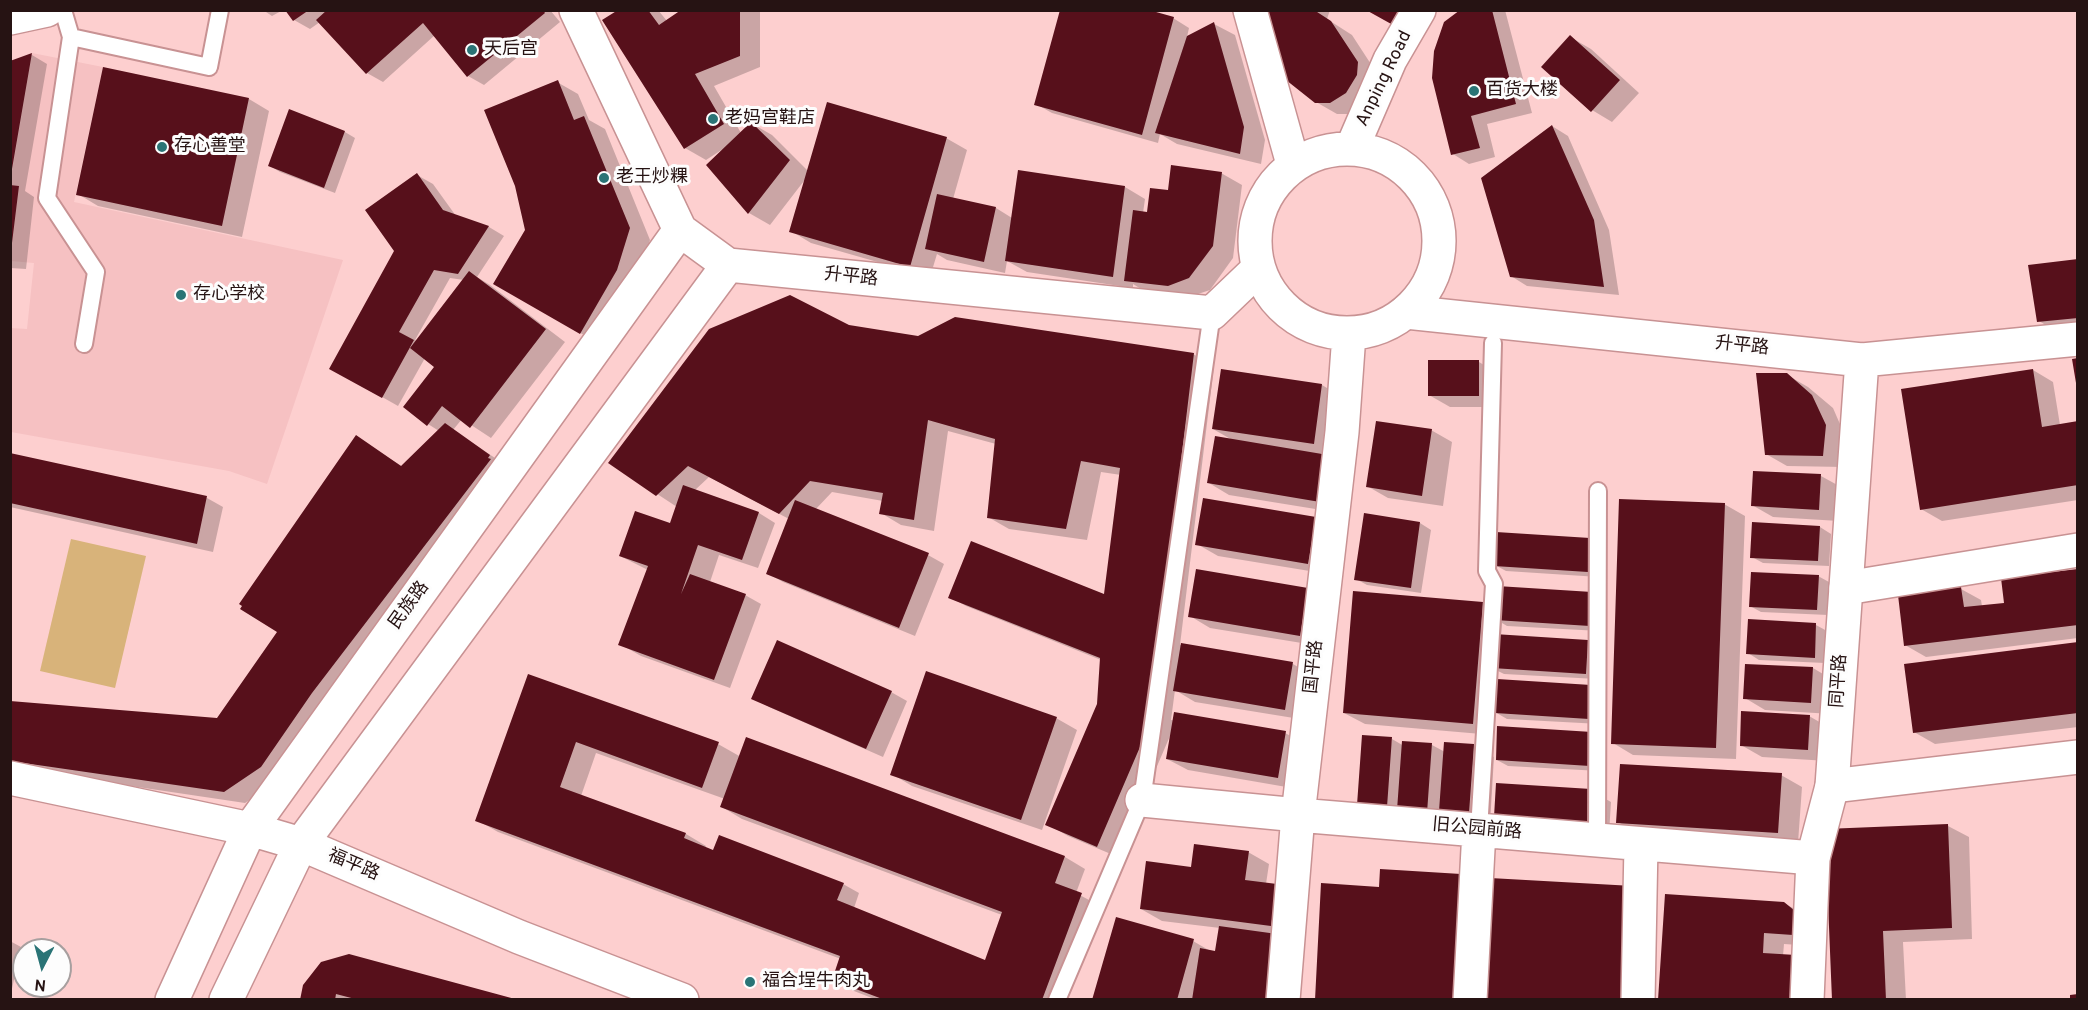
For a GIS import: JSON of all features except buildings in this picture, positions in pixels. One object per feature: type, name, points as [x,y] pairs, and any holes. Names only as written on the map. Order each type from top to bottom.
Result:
[{"type":"street","points":[[10,18],[47,10]]},
{"type":"street","points":[[226,999],[301,844],[728,265],[680,230],[576,10]]},
{"type":"street","points":[[1250,10],[1293,164]]},
{"type":"street","name":"Anping Road","points":[[1352,148],[1390,60],[1419,10]]},
{"type":"street","points":[[1352,148],[1383,155],[1410,172],[1429,197],[1439,227],[1439,258],[1428,288],[1406,312],[1380,328],[1348,334],[1319,330],[1293,316],[1272,296],[1258,269],[1253,240],[1258,211],[1272,185],[1293,164],[1321,152],[1352,148]]},
{"type":"street","name":"民族路","points":[[172,999],[250,829],[680,230]]},
{"type":"street","name":"升平路","points":[[728,265],[1212,314]]},
{"type":"street","points":[[1212,314],[1258,269]]},
{"type":"street","name":"升平路","points":[[1406,312],[1862,360],[2078,339]]},
{"type":"street","name":"国平路","points":[[1283,999],[1298,815],[1342,432],[1348,334]]},
{"type":"street","name":"同平路","points":[[1807,999],[1813,858],[1832,786],[1862,360]]},
{"type":"street","points":[[1846,588],[2078,550]]},
{"type":"street","points":[[1832,786],[2078,758]]},
{"type":"street","name":"福平路","points":[[10,778],[250,829],[301,844],[519,938],[682,999]]},
{"type":"street","name":"旧公园前路","points":[[1142,800],[1813,858]]},
{"type":"street","points":[[1470,999],[1479,830]]},
{"type":"street","points":[[1638,999],[1641,844]]},
{"type":"lane","points":[[63,10],[71,37],[47,198],[96,272],[84,344]]},
{"type":"lane","points":[[71,37],[209,67],[220,10]]},
{"type":"lane","points":[[1057,999],[1142,800],[1212,314]]},
{"type":"lane","points":[[1479,830],[1494,584],[1487,571],[1493,343]]},
{"type":"lane","points":[[1597,840],[1598,491]]},
{"type":"shaded area","name":"存心学校","points":[[32,53],[103,67],[74,202],[343,260],[267,484],[229,471],[11,432],[10,328],[27,329],[34,263],[10,261],[19,186],[11,185],[11,177]]},
{"type":"shaded area","points":[[71,539],[146,556],[115,688],[40,671]]},
{"type":"place","name":"天后宫","points":[[472,50]]},
{"type":"place","name":"百货大楼","points":[[1474,91]]},
{"type":"place","name":"老妈宫鞋店","points":[[713,119]]},
{"type":"place","name":"存心善堂","points":[[162,147]]},
{"type":"place","name":"老王炒粿","points":[[604,178]]},
{"type":"place","name":"存心学校","points":[[181,295]]},
{"type":"place","name":"福合埕牛肉丸","points":[[750,982]]}]
